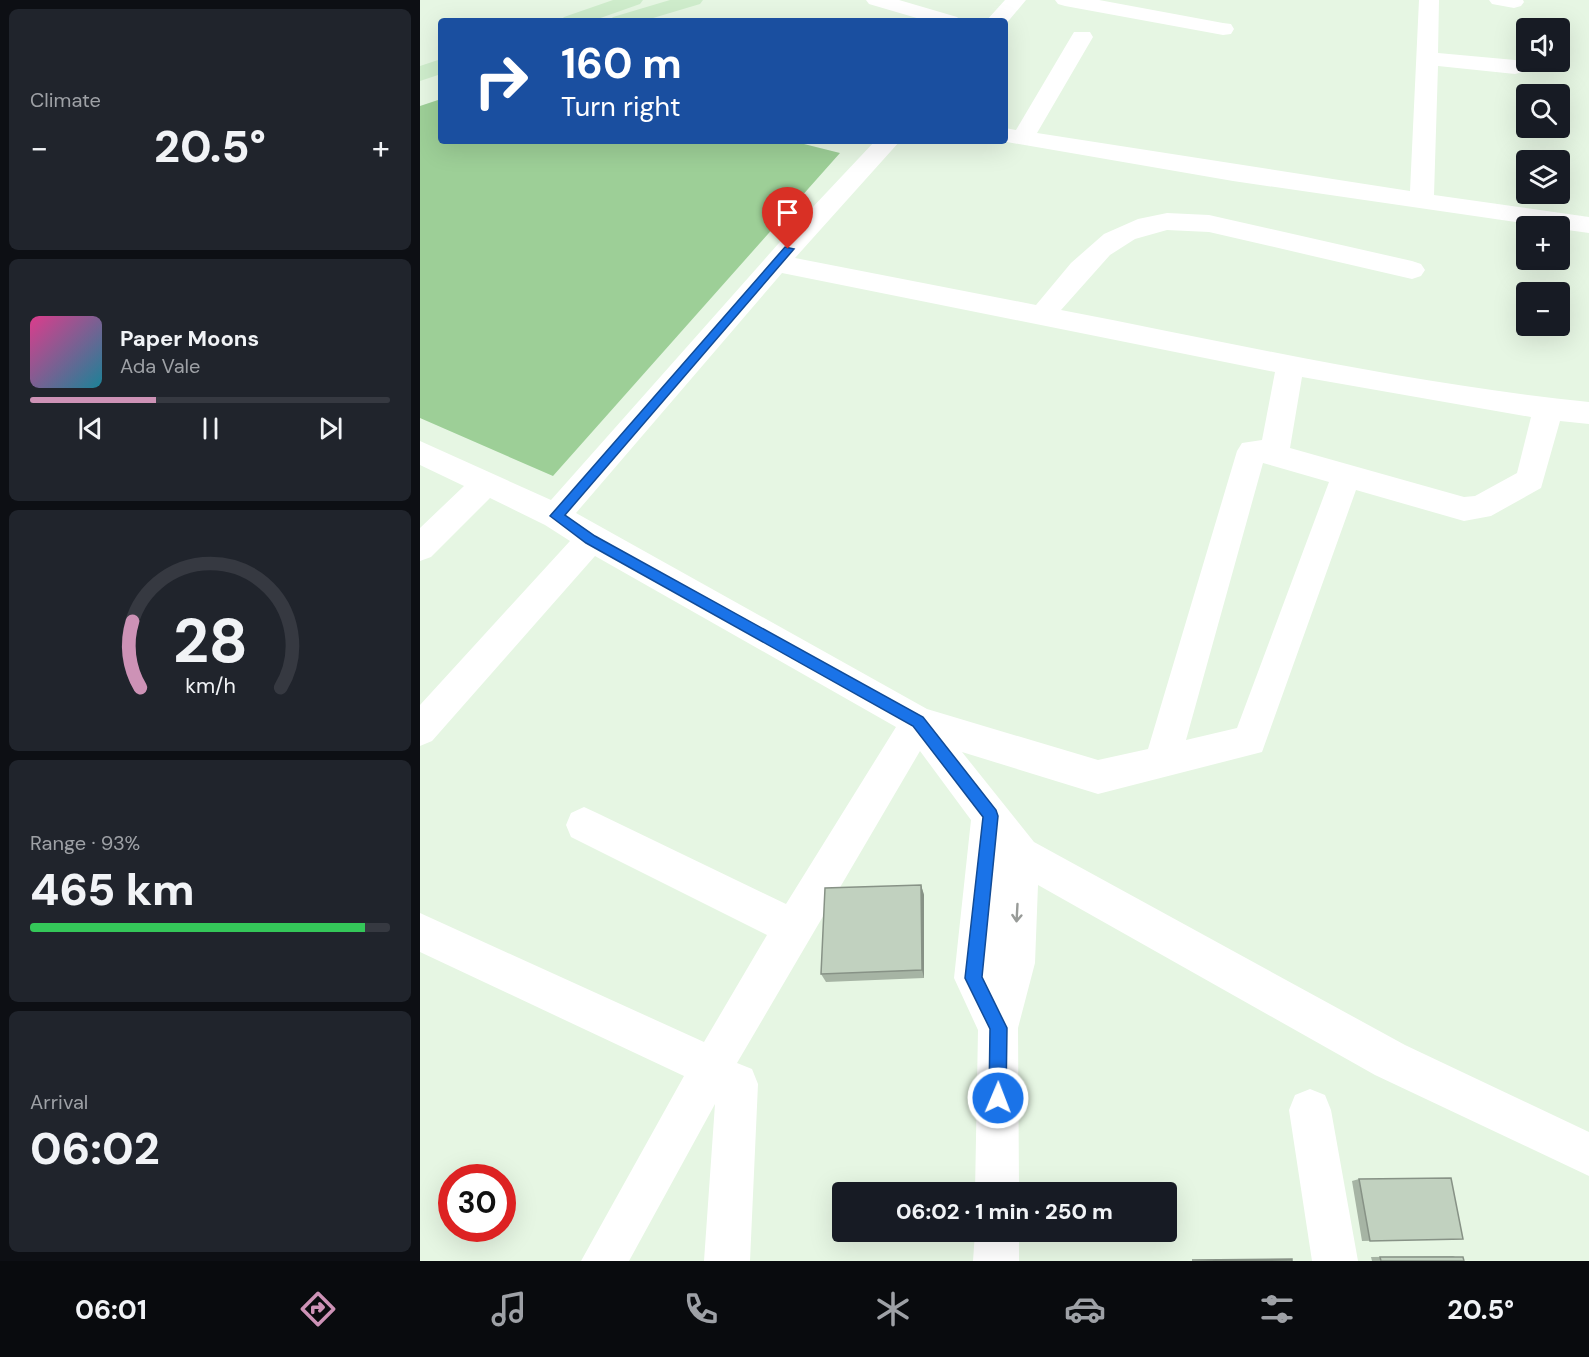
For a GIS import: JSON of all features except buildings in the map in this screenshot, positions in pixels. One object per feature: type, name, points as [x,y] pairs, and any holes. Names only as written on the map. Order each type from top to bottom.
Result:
[{"type":"main road","points":[[580,18],[633,0]]},
{"type":"main road","points":[[630,18],[693,0]]},
{"type":"main road","points":[[420,74],[438,67]]},
{"type":"main road","points":[[420,91],[438,85]]},
{"type":"street","points":[[876,0],[939,18]]},
{"type":"street","points":[[1000,18],[1016,0]]},
{"type":"street","points":[[1065,0],[1223,29]]},
{"type":"street","points":[[1422,200],[1429,0]]},
{"type":"street","points":[[1082,37],[1014,137],[1233,173],[1589,225]]},
{"type":"street","points":[[1427,58],[1515,67]]},
{"type":"street","points":[[556,516],[777,263],[885,144]]},
{"type":"street","points":[[1042,316],[1098,251],[1124,233],[1144,225],[1169,222],[1215,223],[1290,244],[1412,270]]},
{"type":"street","points":[[777,263],[1290,365],[1505,404],[1589,413]]},
{"type":"street","points":[[1266,452],[1276,447],[1290,365]]},
{"type":"street","points":[[1162,762],[1252,451],[1266,452],[1464,509],[1480,507],[1530,480],[1548,409]]},
{"type":"street","points":[[420,452],[556,516],[591,539],[918,722],[1098,777],[1250,741],[1346,475]]},
{"type":"street","points":[[420,548],[486,483]]},
{"type":"street","points":[[420,730],[591,539]]},
{"type":"street","points":[[918,722],[1021,855],[1390,1060],[1589,1154]]},
{"type":"street","points":[[604,1261],[725,1076],[794,928],[918,722]]},
{"type":"street","points":[[990,816],[974,978],[998,1028]]},
{"type":"street","points":[[584,825],[794,928]]},
{"type":"street","points":[[997,1182],[998,1028],[1015,963],[1021,855]]},
{"type":"street","points":[[420,932],[725,1076]]},
{"type":"street","points":[[725,1076],[730,1241],[727,1261]]},
{"type":"street","points":[[1310,1110],[1335,1261]]},
{"type":"street","points":[[996,1261],[997,1242]]},
{"type":"green space","points":[[438,100],[438,144],[804,144],[840,153],[553,476],[420,418],[420,106]]},
{"type":"route","points":[[788,249],[556,516],[591,539],[918,722],[990,816],[974,978],[998,1028],[998,1098]]}]
